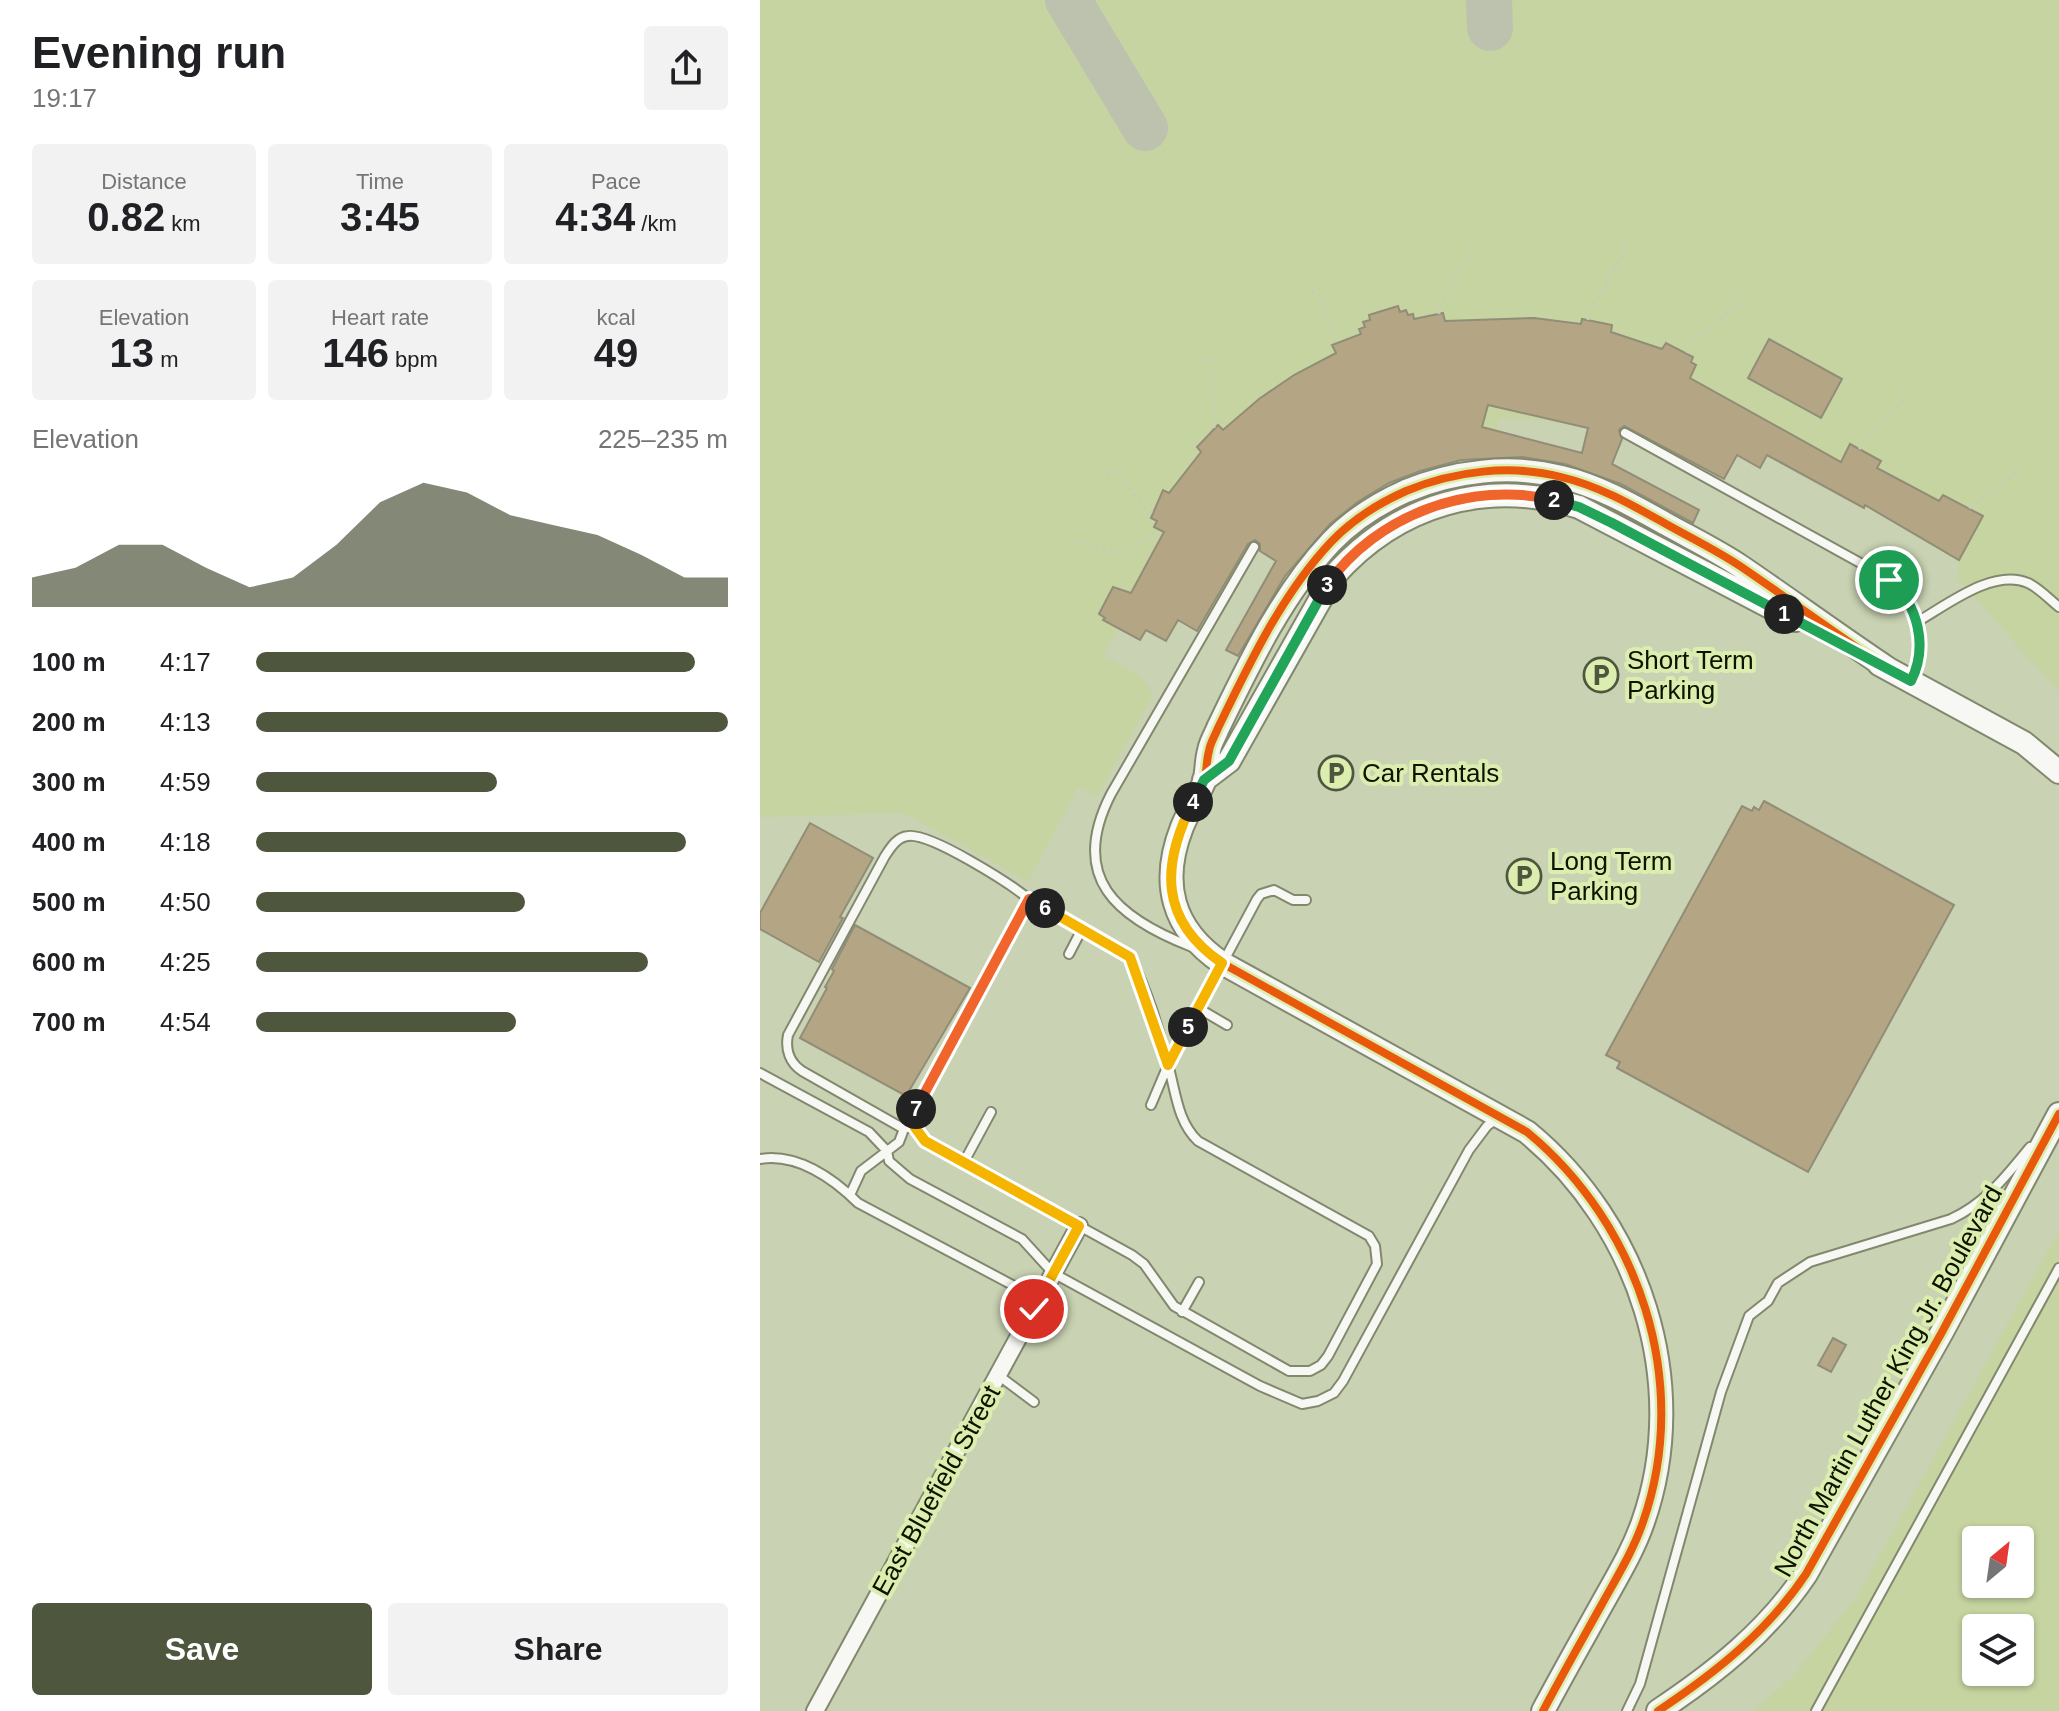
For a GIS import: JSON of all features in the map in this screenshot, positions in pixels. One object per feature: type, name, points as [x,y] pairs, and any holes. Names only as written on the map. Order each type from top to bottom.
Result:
[{"type":"street","points":[[1543,1711],[1627,1559],[1653,1489],[1660,1442],[1661,1387],[1645,1307],[1617,1238],[1570,1171],[1527,1132],[1215,958],[1183,926],[1172,886],[1177,842],[1204,780],[1209,748],[1227,710],[1283,605],[1314,562],[1334,539],[1372,510],[1416,487],[1460,475],[1525,471],[1560,476],[1593,486],[1729,559],[1890,670]]},
{"type":"street","points":[[1204,780],[1229,761],[1315,604],[1347,560],[1394,525],[1425,510],[1464,499],[1513,494],[1546,498],[1579,507],[2024,743],[2059,772]]},
{"type":"street","name":"North Martin Luther King Jr. Boulevard","points":[[1658,1711],[1693,1688],[1752,1639],[1801,1581],[1942,1332],[2059,1114]]},
{"type":"street","name":"East Bluefield Street","points":[[815,1711],[1079,1226]]},
{"type":"lane","points":[[1625,433],[1881,575],[1904,594],[1917,622],[1920,656],[1911,681]]},
{"type":"lane","points":[[1215,958],[1145,926],[1117,904],[1109,895],[1097,868],[1095,833],[1111,794],[1254,547]]},
{"type":"lane","points":[[1917,622],[1986,583],[2000,579],[2030,584],[2059,607]]},
{"type":"lane","points":[[914,1126],[904,1129],[802,1071],[793,1065],[786,1044],[877,869],[899,839],[924,836],[1130,957],[1168,1065],[1182,1120],[1189,1133],[1198,1141],[1369,1236],[1378,1256],[1372,1276],[1321,1365],[1310,1371],[1289,1371],[1182,1312],[1167,1300],[1144,1264],[925,1141],[914,1126],[915,1111],[1029,899]]},
{"type":"lane","points":[[1151,1105],[1198,1008],[1215,958],[1261,894],[1274,890],[1293,900],[1306,900]]},
{"type":"lane","points":[[1069,954],[1082,929]]},
{"type":"lane","points":[[1198,1008],[1227,1025]]},
{"type":"lane","points":[[760,1073],[869,1132],[887,1151],[889,1161],[910,1179],[1022,1239],[1053,1273],[1271,1391],[1302,1404],[1334,1393],[1343,1381],[1469,1150],[1487,1126],[1501,1115]]},
{"type":"lane","points":[[964,1162],[991,1112]]},
{"type":"lane","points":[[1627,1711],[1640,1684],[1721,1392],[1749,1316],[1768,1301],[1778,1283],[1810,1262],[1951,1219],[1980,1203],[2059,1114]]},
{"type":"lane","points":[[850,1195],[861,1171],[899,1142],[904,1129]]},
{"type":"lane","points":[[760,1159],[771,1157],[801,1163],[839,1184],[858,1203],[1020,1289],[1034,1309]]},
{"type":"lane","points":[[1816,1711],[2059,1268]]},
{"type":"lane","points":[[1182,1312],[1199,1282]]},
{"type":"lane","points":[[998,1375],[1034,1402]]},
{"type":"path","points":[[1588,320],[1627,248],[1619,243]]},
{"type":"path","points":[[1439,314],[1438,308],[1472,254],[1466,249]]},
{"type":"path","points":[[1312,291],[1319,295],[1336,343]]},
{"type":"path","points":[[1687,353],[1694,340],[1741,304],[1738,296]]},
{"type":"path","points":[[1206,361],[1213,361],[1214,429]]},
{"type":"path","points":[[1859,449],[1904,397],[1904,387]]},
{"type":"path","points":[[1969,508],[2019,470],[2019,462]]},
{"type":"path","points":[[1107,475],[1117,471],[1145,509],[1153,513]]},
{"type":"path","points":[[1071,551],[1077,540],[1124,554],[1158,529]]},
{"type":"shaded area","points":[[760,0],[2059,0],[2059,692],[1958,579],[1959,560],[1866,506],[1864,508],[1767,456],[1760,468],[1737,456],[1723,480],[1627,428],[1612,464],[1582,453],[1588,428],[1535,419],[1497,419],[1498,442],[1436,435],[1276,561],[1249,545],[1200,632],[1178,620],[1166,641],[1146,630],[1140,640],[1118,628],[1103,656],[1142,677],[1153,695],[1097,796],[1078,787],[1028,881],[904,813],[760,817]]},
{"type":"shaded area","points":[[2059,1231],[2059,1711],[1755,1711],[1796,1673],[1858,1595]]},
{"type":"building","points":[[1398,306],[1400,312],[1406,310],[1408,315],[1413,314],[1414,319],[1443,313],[1445,321],[1534,318],[1581,324],[1582,319],[1612,325],[1611,332],[1662,349],[1666,343],[1693,357],[1691,362],[1696,365],[1690,378],[1841,462],[1850,444],[1881,461],[1877,468],[1939,501],[1943,495],[1983,516],[1959,560],[1865,505],[1864,508],[1767,455],[1760,468],[1737,455],[1724,479],[1624,426],[1619,430],[1622,439],[1612,464],[1699,510],[1693,523],[1621,484],[1565,464],[1523,457],[1461,460],[1389,483],[1330,524],[1285,576],[1238,656],[1226,650],[1276,561],[1260,551],[1260,544],[1255,540],[1248,544],[1197,631],[1178,620],[1166,641],[1146,630],[1140,640],[1103,620],[1105,618],[1099,614],[1113,587],[1131,593],[1164,532],[1154,527],[1157,521],[1151,518],[1163,490],[1169,493],[1201,452],[1197,447],[1218,425],[1223,430],[1259,399],[1294,375],[1336,353],[1332,345],[1361,334],[1359,329],[1365,327],[1363,322],[1370,320],[1369,315]],"holes":[[[1488,405],[1588,428],[1582,453],[1482,427]]]},
{"type":"building","points":[[1769,339],[1842,379],[1821,418],[1748,378]]},
{"type":"building","points":[[1764,801],[1954,905],[1808,1172],[1617,1068],[1620,1062],[1606,1055],[1742,806],[1752,811],[1754,807],[1759,810]]},
{"type":"building","points":[[810,823],[873,858],[819,962],[760,929],[760,913]]},
{"type":"building","points":[[855,925],[970,988],[906,1096],[800,1038]]},
{"type":"building","points":[[1833,1338],[1846,1345],[1831,1372],[1818,1365]]},
{"type":"taxiway","points":[[1068,0],[1145,128]]},
{"type":"taxiway","points":[[1489,0],[1490,28]]},
{"type":"cycle path","points":[[1543,1711],[1634,1543],[1657,1469],[1661,1415],[1657,1361],[1645,1309],[1626,1259],[1599,1212],[1566,1169],[1527,1132],[1222,963],[1205,950],[1182,920],[1175,903],[1172,886],[1175,848],[1204,782],[1210,748],[1218,728],[1268,630],[1313,562],[1339,534],[1376,507],[1424,484],[1463,474],[1503,470],[1542,473],[1602,491],[1731,560],[1890,670]]},
{"type":"cycle path","points":[[1658,1711],[1739,1650],[1774,1615],[1806,1574],[1942,1332],[2059,1114]]},
{"type":"place","name":"Short Term Parking","points":[[1601,675]]},
{"type":"place","name":"Car Rentals","points":[[1336,773]]},
{"type":"place","name":"Long Term Parking","points":[[1524,876]]},
{"type":"route","points":[[1034,1309],[1079,1226],[925,1141],[914,1126],[915,1111],[1029,899],[1130,957],[1168,1065],[1222,963],[1189,935],[1174,902],[1171,873],[1181,830],[1204,780],[1229,761],[1324,590],[1347,560],[1380,534],[1411,516],[1444,504],[1480,496],[1513,494],[1546,498],[1579,507],[1612,523],[1911,681],[1919,665],[1920,635],[1904,594],[1889,580]]}]
